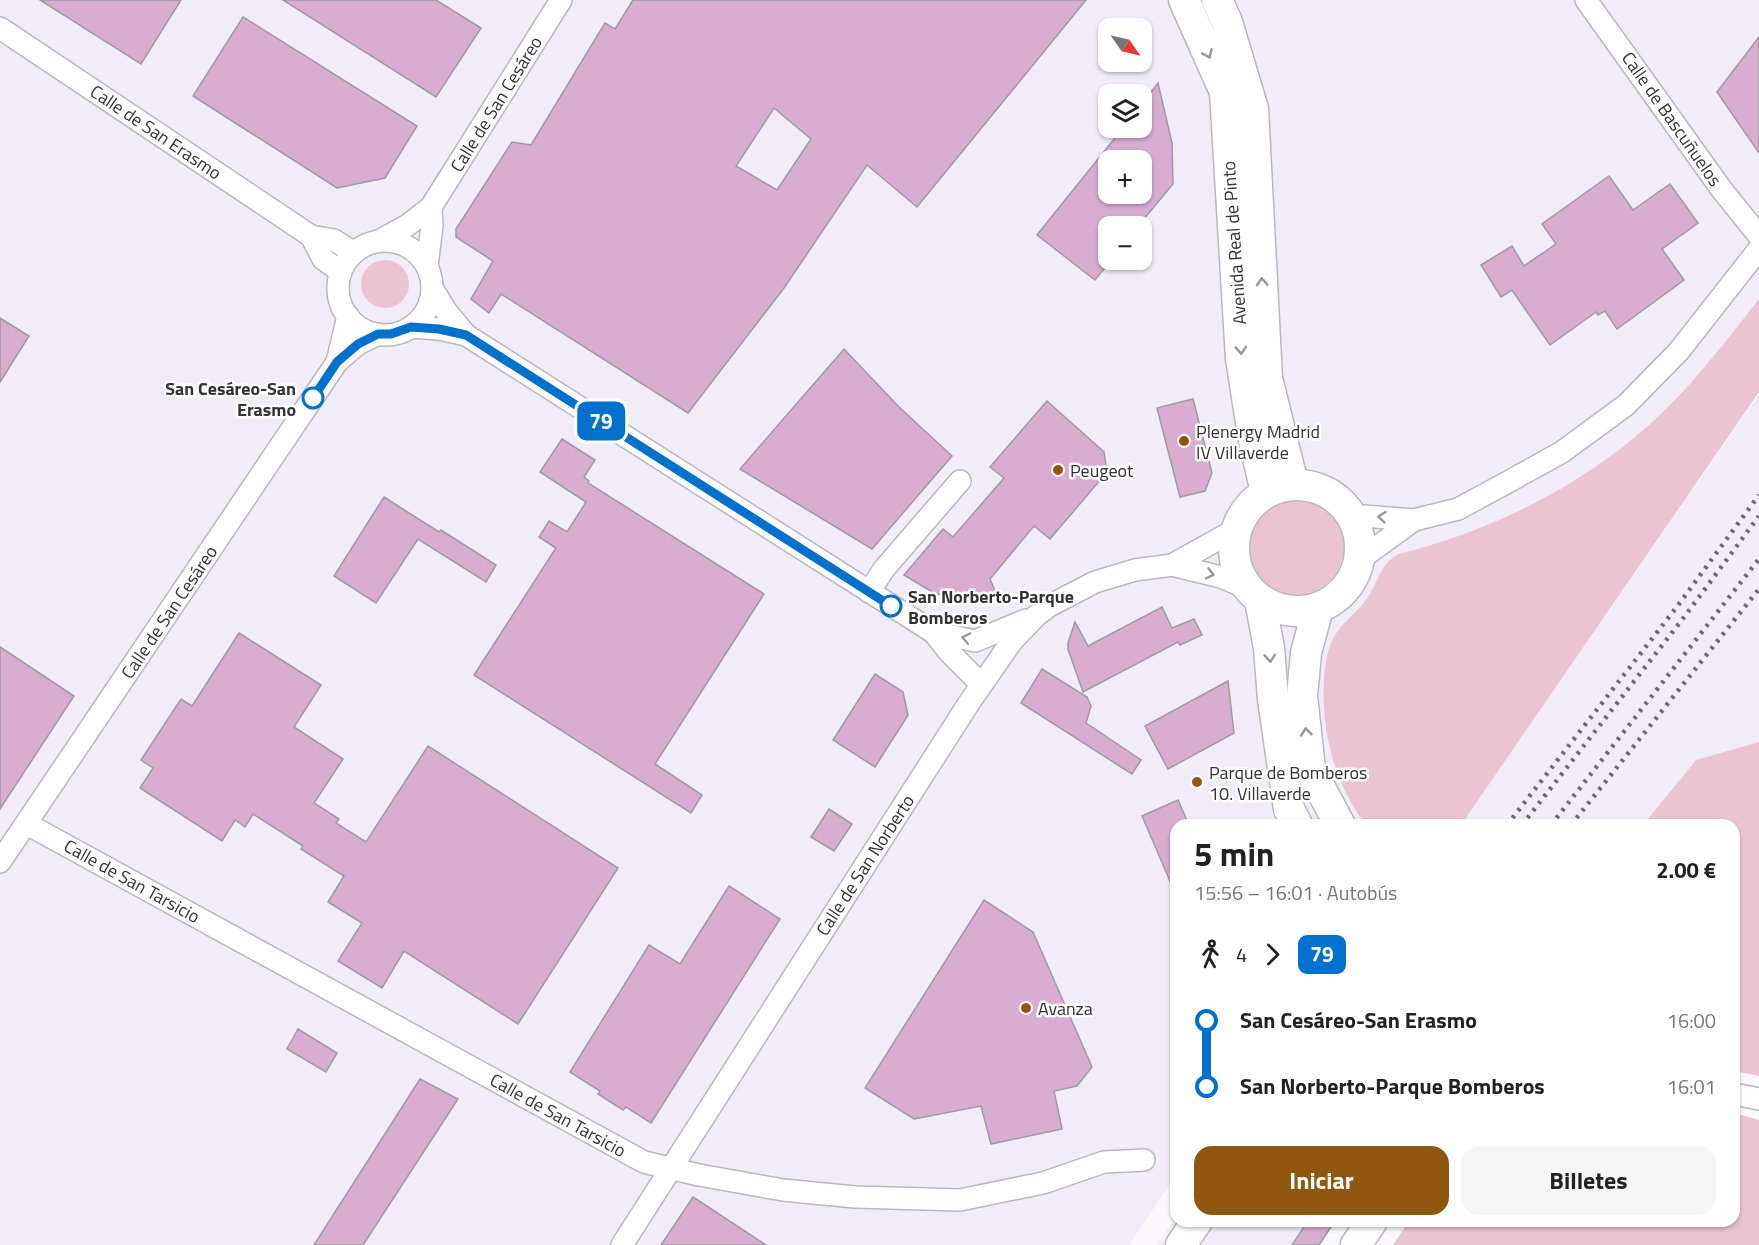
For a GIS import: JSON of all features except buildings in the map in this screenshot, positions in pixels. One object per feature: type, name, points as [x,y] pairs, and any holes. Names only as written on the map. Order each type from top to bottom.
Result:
[{"type":"main road","name":"Avenida Real de Pinto","points":[[1184,0],[1224,92],[1241,359],[1254,441],[1279,488]]},
{"type":"main road","name":"Avenida Real de Pinto","points":[[1217,0],[1227,22],[1253,110],[1267,378],[1279,488]]},
{"type":"main road","points":[[1253,594],[1288,611],[1318,608],[1337,597],[1351,580],[1359,560],[1359,537],[1351,515],[1334,496],[1311,486],[1279,488],[1245,510],[1235,530],[1234,561],[1253,594],[1269,648],[1273,699],[1289,809],[1294,819]]},
{"type":"main road","points":[[1318,608],[1306,653],[1302,696],[1310,769],[1337,819]]},
{"type":"main road","points":[[1182,1245],[1193,1227]]},
{"type":"main road","points":[[1356,1245],[1368,1227]]},
{"type":"street","name":"Calle de San Cesáreo","points":[[379,241],[408,225],[431,207],[561,0]]},
{"type":"street","name":"Calle de Bascuñuelos","points":[[1586,0],[1722,190],[1759,236]]},
{"type":"street","name":"Calle de San Erasmo","points":[[0,28],[311,236],[334,240],[354,253]]},
{"type":"street","points":[[427,267],[432,226],[431,207]]},
{"type":"street","name":"Calle de San Erasmo","points":[[311,236],[323,259],[341,272]]},
{"type":"street","points":[[466,335],[439,329],[411,327],[391,334],[378,334],[358,326],[348,316],[339,295],[341,272],[354,253],[364,246],[379,241],[408,246],[419,255],[427,267],[432,288],[446,311],[466,335],[933,632],[981,684]]},
{"type":"street","points":[[1351,515],[1414,520],[1458,509],[1562,452],[1626,405],[1680,351],[1759,249]]},
{"type":"street","points":[[411,327],[427,308],[432,288]]},
{"type":"street","name":"Calle de San Cesáreo","points":[[337,362],[348,316]]},
{"type":"street","name":"Calle de San Cesáreo","points":[[0,862],[337,362],[358,344],[378,334]]},
{"type":"street","points":[[869,592],[884,569],[960,481]]},
{"type":"street","points":[[1359,560],[1414,520]]},
{"type":"street","name":"Calle de San Norberto","points":[[622,1245],[981,684],[1012,641],[1049,606],[1095,582],[1135,570],[1172,565],[1235,530]]},
{"type":"street","name":"Calle de San Norberto","points":[[1172,565],[1221,577],[1253,594]]},
{"type":"street","points":[[933,632],[975,641],[1036,616]]},
{"type":"street","name":"Calle de San Tarsicio","points":[[27,824],[645,1162],[783,1190],[855,1197],[960,1200],[1042,1183],[1104,1162],[1144,1160]]},
{"type":"street","points":[[1740,1095],[1759,1099]]},
{"type":"shaded area","points":[[0,0],[1759,0],[1759,341],[1419,819],[1170,819],[1170,1184],[1129,1245],[0,1245]]},
{"type":"shaded area","points":[[385,260],[402,267],[409,284],[402,301],[385,308],[368,301],[361,284],[368,267]]},
{"type":"shaded area","points":[[1759,299],[1759,392],[1465,819],[1362,819],[1346,792],[1332,756],[1325,718],[1324,679],[1329,648],[1333,639],[1368,597],[1384,567],[1399,554],[1473,531],[1508,516],[1577,479],[1640,433],[1668,407]]},
{"type":"shaded area","points":[[1759,394],[1759,742],[1696,760],[1648,819],[1465,819]]},
{"type":"shaded area","points":[[1294,496],[1322,504],[1336,518],[1344,546],[1336,574],[1322,588],[1294,596],[1266,588],[1252,574],[1244,546],[1252,518],[1266,504]]},
{"type":"shaded area","points":[[1759,742],[1759,1076],[1740,1072],[1740,819],[1648,819],[1696,760]]},
{"type":"shaded area","points":[[1740,1115],[1759,1120],[1759,1245],[1393,1245],[1405,1227],[1740,1227]]},
{"type":"shaded area","points":[[1170,1226],[1316,1227],[1303,1245],[1156,1245]]},
{"type":"railway","points":[[1512,819],[1676,608],[1759,495]]},
{"type":"railway","points":[[1527,819],[1685,616],[1759,516]]},
{"type":"railway","points":[[1556,819],[1759,559]]},
{"type":"railway","points":[[1576,819],[1759,589]]},
{"type":"bus line","name":"79","points":[[313,398],[337,362],[358,344],[378,334],[391,334],[411,327],[439,329],[466,335],[891,606]]},
{"type":"place","name":"San Cesáreo-San Erasmo","points":[[313,398]]},
{"type":"place","name":"Plenergy Madrid IV Villaverde","points":[[1184,441]]},
{"type":"place","name":"Peugeot","points":[[1058,470]]},
{"type":"place","name":"San Norberto-Parque Bomberos","points":[[891,606]]},
{"type":"place","name":"Parque de Bomberos 10. Villaverde","points":[[1197,782]]},
{"type":"place","name":"Avanza","points":[[1026,1008]]}]
